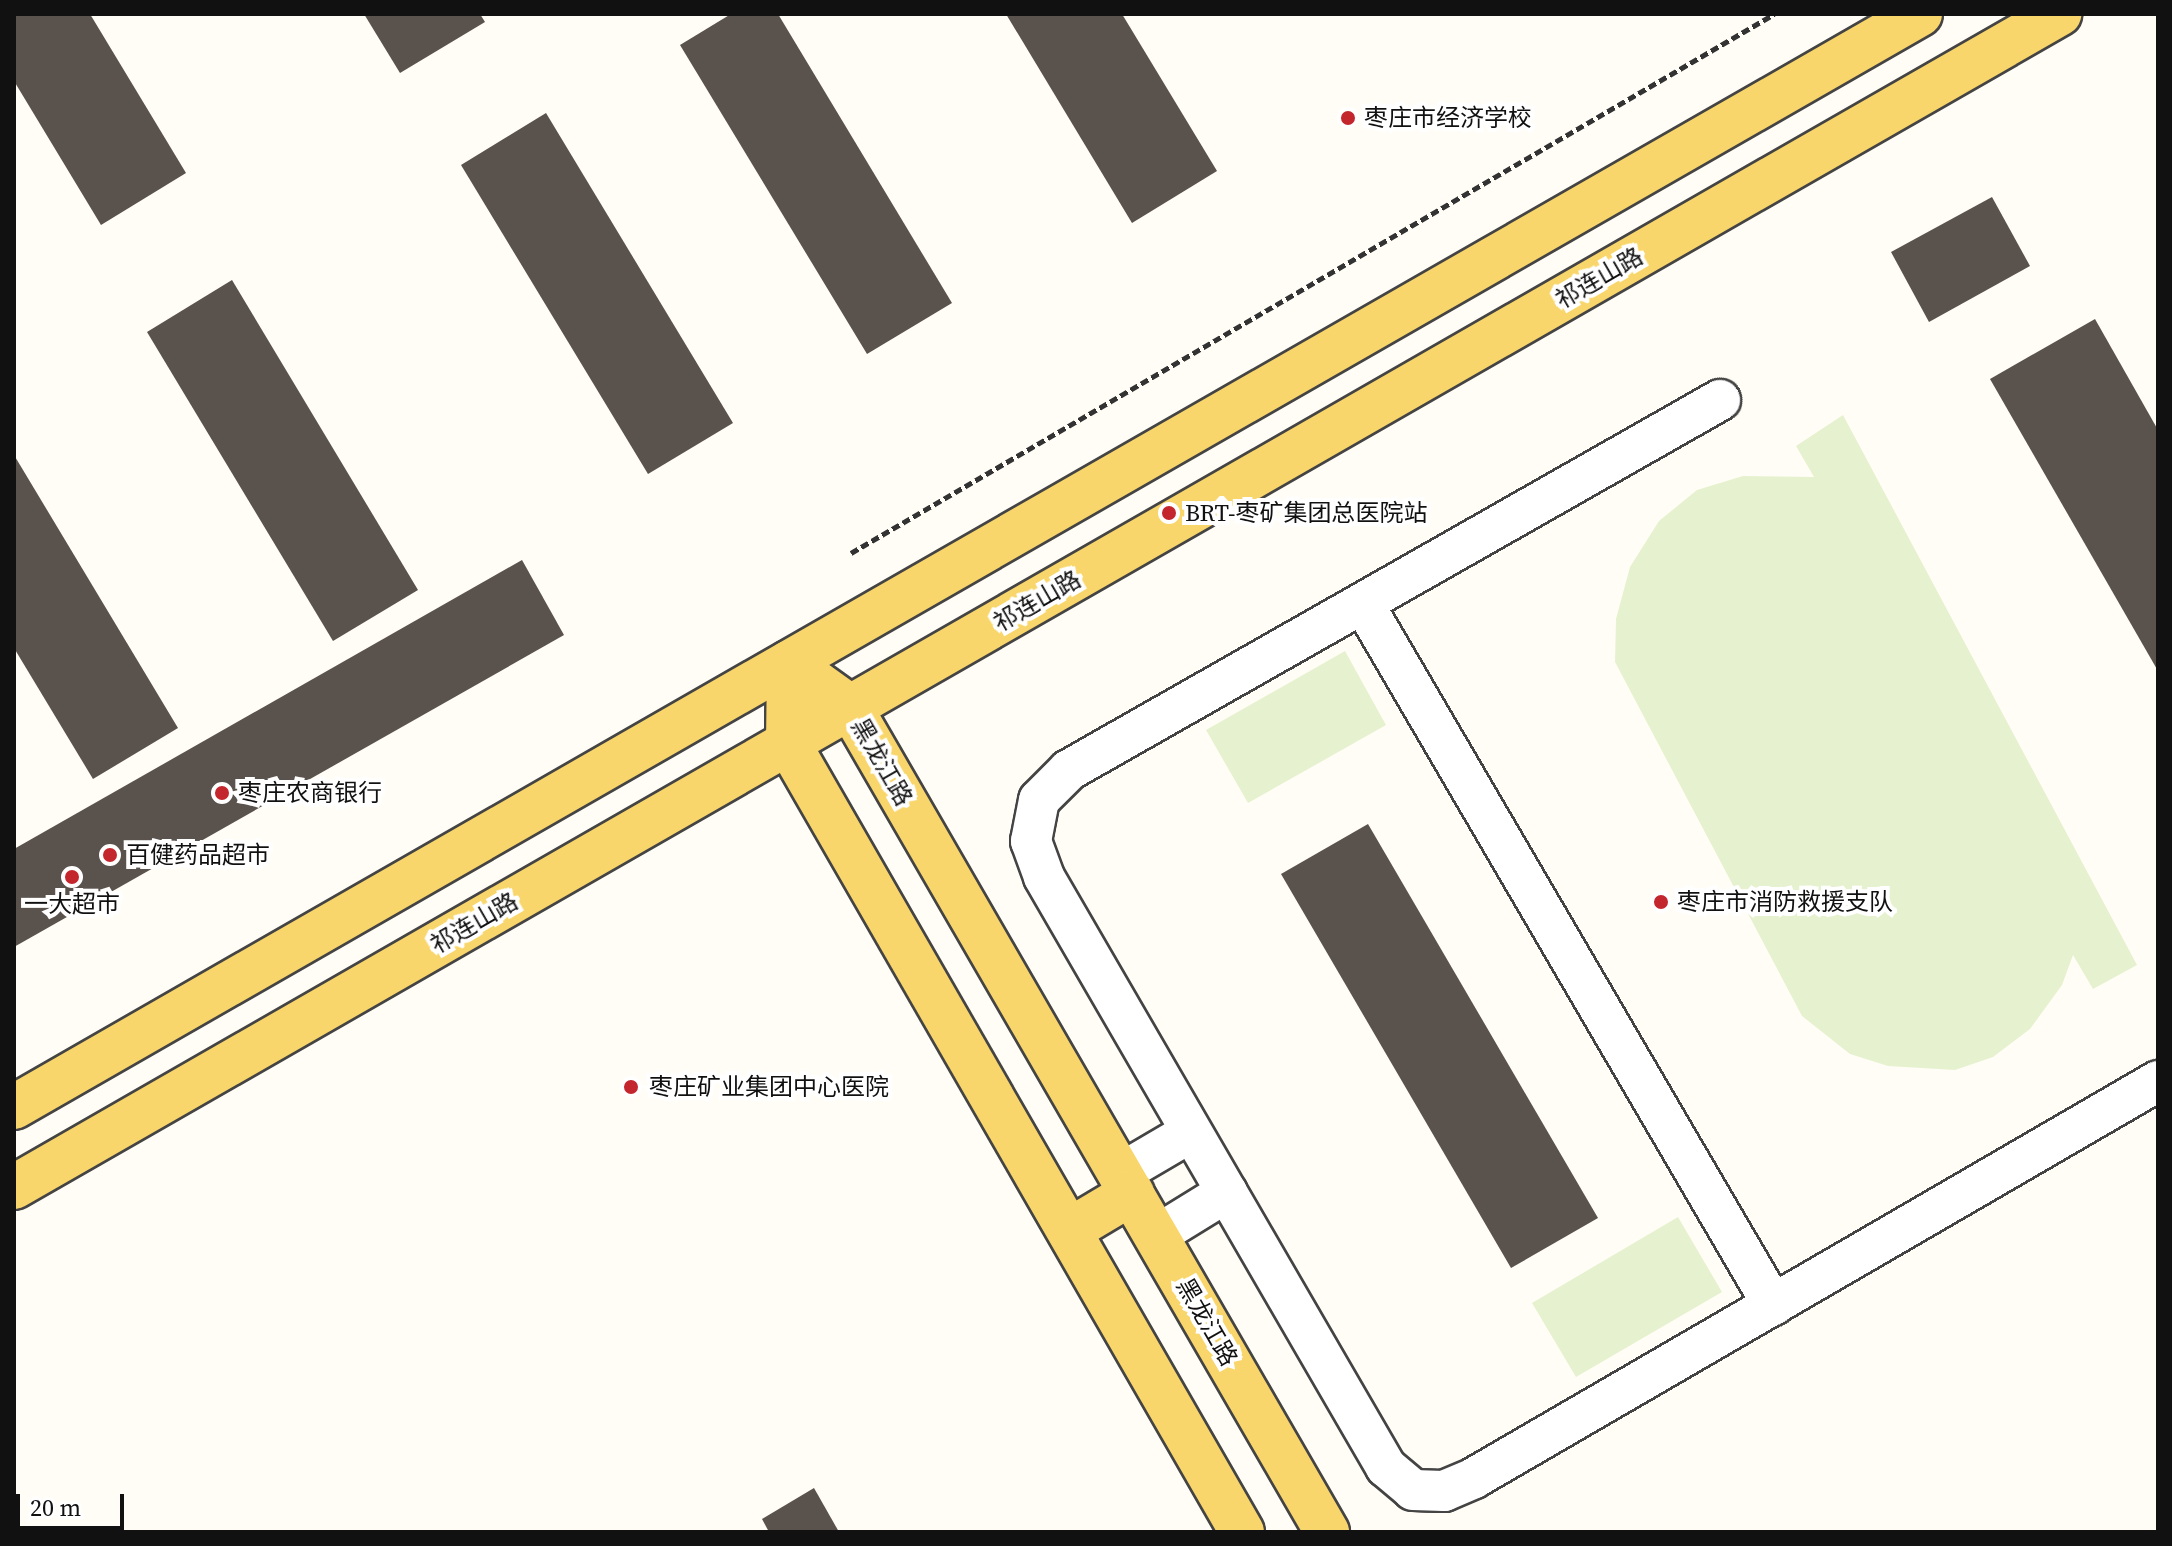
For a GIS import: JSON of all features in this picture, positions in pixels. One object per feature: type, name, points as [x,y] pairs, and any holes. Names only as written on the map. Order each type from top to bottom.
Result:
[{"type":"main road","points":[[14,1107],[1920,14]]},
{"type":"main road","name":"祁连山路","points":[[14,1187],[2059,14]]},
{"type":"main road","points":[[789,663],[788,743],[1242,1532]]},
{"type":"main road","name":"黑龙江路","points":[[789,663],[850,707],[1327,1532]]},
{"type":"main road","points":[[1070,1230],[1127,1183]]},
{"type":"lane","points":[[1720,400],[1069,770],[1039,800],[1031,841],[1044,877],[1386,1467],[1413,1490],[1444,1491],[1474,1478],[2158,1081]]},
{"type":"lane","points":[[1364,605],[1773,1305]]},
{"type":"lane","points":[[1127,1183],[1191,1132]]},
{"type":"lane","points":[[1157,1235],[1227,1192]]},
{"type":"path","points":[[851,553],[1774,14]]},
{"type":"green space","points":[[1843,415],[2137,965],[2093,989],[2073,955],[2062,985],[2030,1029],[1993,1057],[1955,1070],[1888,1066],[1850,1054],[1802,1016],[1615,662],[1616,619],[1630,567],[1659,521],[1697,490],[1743,476],[1814,477],[1796,446]]},
{"type":"green space","points":[[1345,651],[1386,725],[1248,803],[1206,730]]},
{"type":"green space","points":[[1678,1217],[1722,1292],[1576,1377],[1532,1303]]},
{"type":"building","points":[[14,14],[90,14],[186,173],[101,225],[14,81]]},
{"type":"building","points":[[364,14],[480,14],[485,22],[400,73]]},
{"type":"building","points":[[731,14],[778,14],[952,303],[867,354],[680,45]]},
{"type":"building","points":[[1006,14],[1122,14],[1217,171],[1132,223]]},
{"type":"building","points":[[546,113],[733,423],[648,474],[461,165]]},
{"type":"building","points":[[1992,197],[2030,266],[1929,322],[1891,252]]},
{"type":"building","points":[[232,280],[418,590],[333,641],[147,332]]},
{"type":"building","points":[[2095,319],[2158,430],[2158,671],[1990,379]]},
{"type":"building","points":[[14,455],[178,728],[93,779],[14,648]]},
{"type":"building","points":[[522,560],[564,635],[14,947],[14,849]]},
{"type":"building","points":[[1368,824],[1598,1218],[1511,1268],[1281,874]]},
{"type":"building","points":[[814,1488],[839,1532],[769,1532],[762,1519]]},
{"type":"place","name":"枣庄市经济学校","points":[[1348,118]]},
{"type":"place","name":"BRT-枣矿集团总医院站","points":[[1169,513]]},
{"type":"place","name":"枣庄农商银行","points":[[222,793]]},
{"type":"place","name":"百健药品超市","points":[[110,855]]},
{"type":"place","name":"一大超市","points":[[72,877]]},
{"type":"place","name":"枣庄市消防救援支队","points":[[1661,902]]},
{"type":"place","name":"枣庄矿业集团中心医院","points":[[631,1087]]}]
